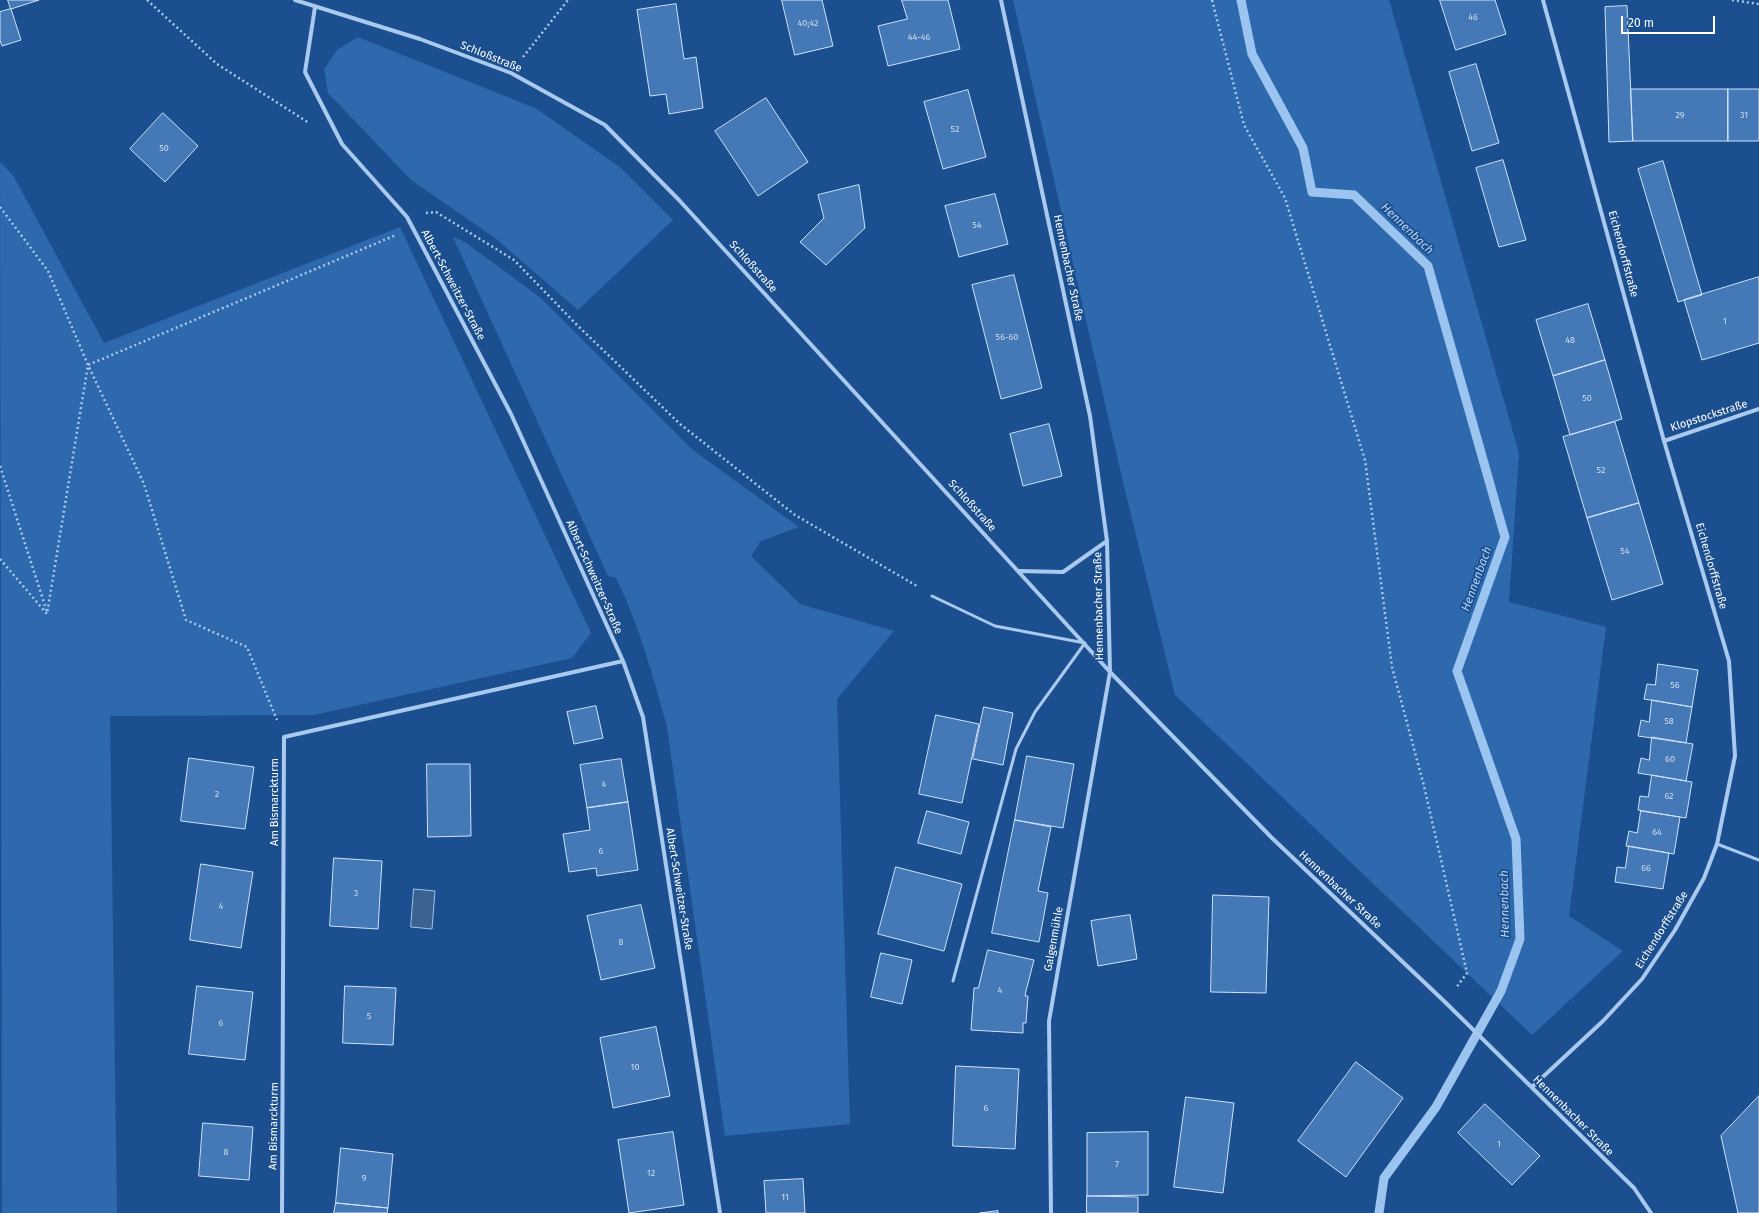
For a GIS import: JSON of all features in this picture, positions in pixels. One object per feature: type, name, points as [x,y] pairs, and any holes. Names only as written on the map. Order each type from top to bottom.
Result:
[{"type":"street","name":"Schloßstraße","points":[[295,0],[420,40],[510,73],[605,125],[679,200],[1110,672]]},
{"type":"street","name":"Hennenbacher Straße","points":[[1001,0],[1090,416],[1107,541],[1110,672],[1272,838],[1445,1002],[1634,1188],[1651,1213]]},
{"type":"street","name":"Eichendorffstraße","points":[[1532,1087],[1603,1021],[1642,979],[1676,930],[1704,878],[1717,844],[1735,756],[1729,661],[1664,441],[1543,0]]},
{"type":"street","name":"Albert-Schweitzer-Straße","points":[[315,7],[305,72],[342,144],[407,217],[511,414],[623,661],[643,718],[720,1213]]},
{"type":"street","name":"Klopstockstraße","points":[[1664,441],[1759,409]]},
{"type":"street","name":"Hennenbacher Straße","points":[[1018,571],[1063,572],[1107,541]]},
{"type":"street","points":[[284,737],[623,661]]},
{"type":"street","name":"Galgenmühle","points":[[1051,1213],[1049,1021],[1110,672]]},
{"type":"street","name":"Am Bismarckturm","points":[[282,1213],[284,737]]},
{"type":"lane","points":[[932,596],[995,626],[1085,643],[1035,712],[1016,749],[953,981]]},
{"type":"lane","points":[[1717,844],[1759,860]]},
{"type":"path","points":[[147,0],[217,64],[342,144]]},
{"type":"path","points":[[510,73],[568,0]]},
{"type":"path","points":[[1212,0],[1244,125],[1286,198],[1365,460],[1392,667],[1424,786],[1467,973],[1445,1002]]},
{"type":"path","points":[[1732,0],[1759,4]]},
{"type":"path","points":[[0,207],[48,271],[88,365],[144,484],[186,620],[247,647],[284,737]]},
{"type":"path","points":[[407,217],[436,212],[514,260],[578,326],[680,424],[795,515],[932,596]]},
{"type":"path","points":[[88,365],[413,228]]},
{"type":"path","points":[[47,614],[88,365]]},
{"type":"path","points":[[0,466],[47,614]]},
{"type":"path","points":[[0,559],[47,614]]},
{"type":"shaded area","points":[[1013,0],[1389,0],[1519,453],[1509,602],[1606,627],[1569,916],[1623,951],[1532,1035],[1175,695],[1122,478]]},
{"type":"shaded area","points":[[358,37],[537,109],[621,168],[673,220],[578,310],[495,238],[411,180],[328,93],[324,69],[337,50]]},
{"type":"shaded area","points":[[0,162],[13,175],[104,343],[400,227],[591,633],[572,658],[314,715],[110,716],[117,1213],[2,1213]]},
{"type":"shaded area","points":[[453,237],[465,242],[541,298],[693,450],[799,527],[761,541],[751,556],[800,604],[894,631],[837,699],[850,1124],[725,1136],[667,727],[651,670],[639,632],[616,578],[608,576]]},
{"type":"shaded area","points":[[414,889],[435,891],[432,929],[411,927]]},
{"type":"building","points":[[8,0],[39,0],[11,9]]},
{"type":"building","points":[[782,0],[822,0],[833,46],[795,55]]},
{"type":"building","points":[[902,0],[948,0],[960,49],[888,66],[878,26],[907,19]]},
{"type":"building","points":[[1440,0],[1495,0],[1506,34],[1456,50]]},
{"type":"building","points":[[676,4],[684,59],[696,57],[703,108],[669,114],[666,94],[650,96],[637,10]]},
{"type":"building","points":[[1627,6],[1633,141],[1609,142],[1605,7]]},
{"type":"building","points":[[11,9],[21,40],[2,46],[0,40],[0,12]]},
{"type":"building","points":[[1476,64],[1499,143],[1472,151],[1449,72]]},
{"type":"building","points":[[1631,89],[1728,89],[1728,141],[1633,141]]},
{"type":"building","points":[[1728,89],[1759,89],[1759,141],[1728,141]]},
{"type":"building","points":[[968,90],[986,157],[943,169],[924,102]]},
{"type":"building","points":[[766,98],[808,162],[758,196],[715,131]]},
{"type":"building","points":[[163,113],[198,146],[165,182],[130,149]]},
{"type":"building","points":[[1503,160],[1526,240],[1499,247],[1476,168]]},
{"type":"building","points":[[1663,161],[1702,295],[1678,302],[1638,169]]},
{"type":"building","points":[[859,185],[865,228],[826,265],[800,242],[824,218],[818,195]]},
{"type":"building","points":[[995,194],[1008,244],[959,257],[945,206]]},
{"type":"building","points":[[1014,275],[1042,388],[1001,399],[972,285]]},
{"type":"building","points":[[1759,277],[1759,343],[1702,360],[1684,300]]},
{"type":"building","points":[[1588,304],[1605,360],[1553,376],[1536,320]]},
{"type":"building","points":[[1605,360],[1622,419],[1570,435],[1553,376]]},
{"type":"building","points":[[1615,422],[1639,503],[1587,518],[1563,437]]},
{"type":"building","points":[[1049,424],[1062,476],[1023,486],[1010,434]]},
{"type":"building","points":[[1639,503],[1663,584],[1612,600],[1587,518]]},
{"type":"building","points":[[1658,664],[1698,670],[1692,707],[1644,699],[1647,684],[1655,685]]},
{"type":"building","points":[[1652,700],[1692,707],[1686,743],[1638,736],[1641,720],[1649,722]]},
{"type":"building","points":[[596,706],[603,738],[574,744],[567,712]]},
{"type":"building","points":[[984,707],[1013,713],[1003,765],[973,759]]},
{"type":"building","points":[[936,715],[979,724],[962,803],[919,794]]},
{"type":"building","points":[[1652,737],[1693,744],[1686,781],[1638,773],[1641,758],[1649,760]]},
{"type":"building","points":[[1027,756],[1074,764],[1063,828],[1015,820]]},
{"type":"building","points":[[189,758],[254,767],[245,829],[181,821]]},
{"type":"building","points":[[621,759],[628,802],[587,808],[580,765]]},
{"type":"building","points":[[427,764],[470,764],[471,836],[428,837]]},
{"type":"building","points":[[1652,775],[1692,782],[1686,818],[1638,810],[1640,796],[1648,797]]},
{"type":"building","points":[[628,802],[638,870],[597,876],[596,868],[569,872],[563,834],[590,830],[587,808]]},
{"type":"building","points":[[927,811],[969,822],[961,854],[918,843]]},
{"type":"building","points":[[1641,811],[1680,817],[1674,854],[1626,846],[1629,831],[1637,833]]},
{"type":"building","points":[[1015,820],[1051,827],[1038,891],[1048,893],[1039,942],[992,933]]},
{"type":"building","points":[[1629,846],[1669,853],[1663,889],[1615,882],[1617,867],[1625,868]]},
{"type":"building","points":[[334,858],[382,861],[378,929],[330,926]]},
{"type":"building","points":[[201,864],[253,872],[241,948],[190,940]]},
{"type":"building","points":[[896,867],[962,884],[944,951],[878,934]]},
{"type":"building","points":[[1213,895],[1269,897],[1266,993],[1211,992]]},
{"type":"building","points":[[641,905],[655,968],[601,980],[587,916]]},
{"type":"building","points":[[1130,915],[1137,959],[1098,966],[1091,921]]},
{"type":"building","points":[[988,950],[1034,960],[1025,996],[1028,996],[1026,1023],[1023,1023],[1023,1033],[971,1030],[974,988],[978,988]]},
{"type":"building","points":[[881,953],[912,960],[902,1004],[871,997]]},
{"type":"building","points":[[197,986],[253,992],[245,1060],[189,1054]]},
{"type":"building","points":[[345,986],[396,988],[393,1045],[343,1043]]},
{"type":"building","points":[[656,1027],[670,1096],[613,1108],[600,1038]]},
{"type":"building","points":[[1356,1062],[1403,1098],[1346,1177],[1298,1141]]},
{"type":"building","points":[[956,1066],[1019,1069],[1015,1149],[953,1146]]},
{"type":"building","points":[[1759,1096],[1759,1213],[1738,1213],[1721,1136]]},
{"type":"building","points":[[1186,1097],[1234,1103],[1223,1193],[1174,1187]]},
{"type":"building","points":[[1485,1104],[1540,1156],[1512,1185],[1458,1133]]},
{"type":"building","points":[[203,1123],[253,1127],[249,1180],[199,1176]]},
{"type":"building","points":[[673,1132],[684,1205],[629,1213],[618,1140]]},
{"type":"building","points":[[1148,1132],[1148,1195],[1087,1196],[1087,1133]]},
{"type":"building","points":[[341,1148],[393,1154],[388,1208],[336,1203]]},
{"type":"building","points":[[803,1179],[805,1213],[766,1213],[764,1181]]},
{"type":"building","points":[[1087,1196],[1138,1197],[1138,1213],[1087,1213]]},
{"type":"building","points":[[336,1203],[388,1208],[387,1213],[334,1213]]},
{"type":"building","points":[[998,1211],[998,1213],[980,1213]]},
{"type":"waterway","name":"Hennenbach","points":[[1241,0],[1252,54],[1303,148],[1312,192],[1354,195],[1428,266],[1505,537],[1457,671],[1516,839],[1520,939],[1501,991],[1436,1107],[1384,1178],[1379,1213]]}]
